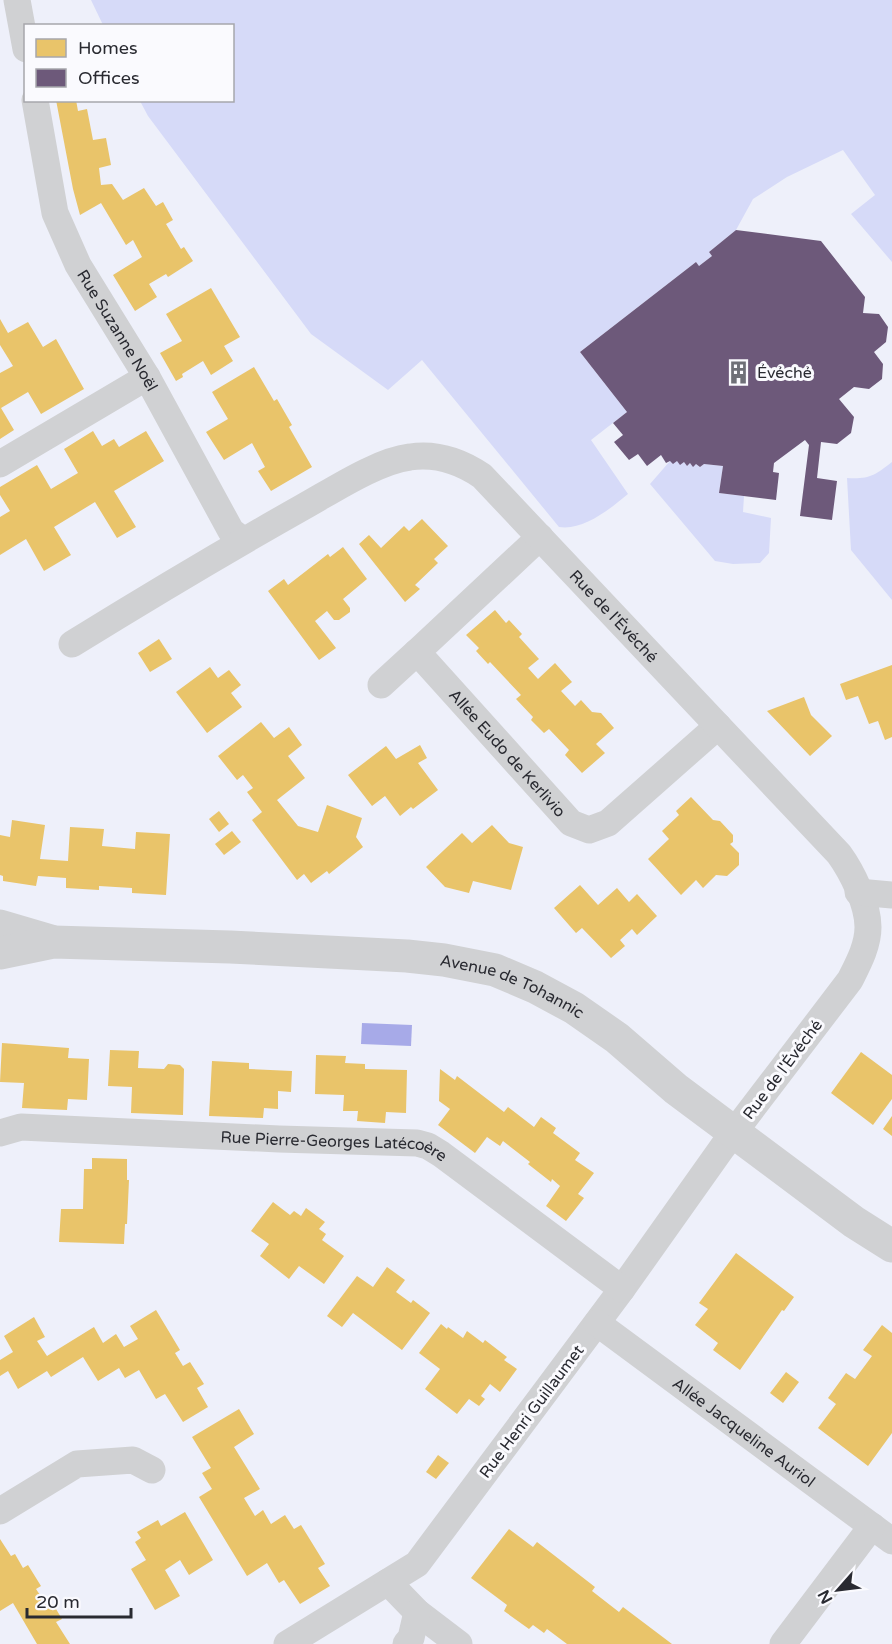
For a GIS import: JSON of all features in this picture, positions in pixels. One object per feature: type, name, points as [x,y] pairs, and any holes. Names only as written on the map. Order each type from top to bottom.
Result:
[{"type":"street","points":[[17,0],[24,38]]},
{"type":"street","name":"Rue Suzanne Noël","points":[[35,102],[55,213],[78,265],[147,377],[231,531],[243,540]]},
{"type":"street","points":[[0,464],[147,377]]},
{"type":"street","name":"Rue de l'Évéché","points":[[72,644],[243,540],[388,462],[410,457],[430,456],[449,459],[468,466],[482,476],[849,867],[868,927],[863,955],[850,980],[734,1132]]},
{"type":"street","points":[[381,685],[540,537]]},
{"type":"street","name":"Allée Eudo de Kerlivio","points":[[417,652],[572,823],[589,830],[608,823],[718,726]]},
{"type":"street","points":[[858,892],[892,895]]},
{"type":"street","name":"Avenue de Tohannic","points":[[0,926],[53,942]]},
{"type":"street","name":"Avenue de Tohannic","points":[[0,953],[53,942],[407,956],[444,960],[495,970],[535,987],[574,1008],[617,1038],[676,1089],[854,1222],[892,1246]]},
{"type":"street","name":"Rue Pierre-Georges Latécoère","points":[[0,1133],[21,1127],[279,1140],[417,1143],[428,1146],[441,1154],[622,1289]]},
{"type":"street","name":"Rue Henri Guillaumet","points":[[286,1644],[417,1564],[622,1289],[734,1132]]},
{"type":"street","name":"Allée Jacqueline Auriol","points":[[597,1323],[882,1534]]},
{"type":"street","points":[[0,1511],[76,1464],[132,1460],[152,1470]]},
{"type":"street","points":[[783,1644],[882,1534]]},
{"type":"street","points":[[388,1582],[417,1612],[459,1644]]},
{"type":"street","points":[[406,1644],[411,1638],[417,1612]]},
{"type":"shaded area","points":[[91,0],[892,0],[892,262],[851,214],[875,195],[843,150],[787,177],[753,199],[736,230],[709,252],[712,256],[699,266],[696,262],[580,352],[627,412],[591,440],[628,494],[596,518],[577,526],[559,527],[422,360],[388,390],[311,334],[148,116],[141,102],[234,102],[234,24],[103,24]]},
{"type":"shaded area","points":[[670,461],[677,461],[680,464],[684,462],[687,466],[690,463],[700,467],[704,464],[723,466],[719,493],[744,496],[743,512],[771,518],[769,553],[760,563],[733,564],[715,561],[650,484]]},
{"type":"shaded area","points":[[892,462],[892,600],[851,550],[847,478],[871,476]]},
{"type":"water","points":[[362,1023],[412,1025],[411,1046],[361,1044]]},
{"type":"building: Homes","points":[[56,102],[76,102],[78,111],[87,109],[93,140],[106,138],[111,165],[99,168],[101,185],[112,184],[123,200],[144,188],[156,206],[163,202],[173,220],[166,224],[181,249],[184,247],[193,261],[168,277],[166,274],[149,284],[157,297],[135,311],[113,275],[142,257],[133,240],[126,245],[101,203],[80,215]]},
{"type":"building: Homes","points":[[211,288],[240,337],[224,346],[233,361],[211,375],[203,361],[182,374],[183,377],[176,381],[160,353],[182,341],[166,314]]},
{"type":"building: Homes","points":[[0,319],[8,333],[28,322],[43,347],[56,339],[84,389],[41,414],[28,392],[1,408],[14,430],[0,439],[0,373],[13,366],[0,345]]},
{"type":"building: Homes","points":[[254,367],[274,401],[277,399],[292,425],[289,427],[312,467],[271,491],[258,471],[265,467],[252,443],[224,460],[206,432],[228,419],[212,392]]},
{"type":"building: Homes","points":[[93,431],[102,446],[114,439],[119,447],[146,431],[164,461],[114,491],[136,527],[117,538],[95,502],[54,527],[71,555],[44,571],[26,539],[0,555],[0,517],[10,511],[0,495],[0,487],[37,465],[51,489],[78,473],[64,449]]},
{"type":"building: Homes","points":[[422,519],[448,546],[434,559],[438,563],[415,585],[420,589],[405,602],[359,544],[369,535],[381,548],[404,526],[409,531]]},
{"type":"building: Homes","points":[[343,547],[367,579],[343,599],[350,608],[350,612],[339,620],[334,620],[327,611],[315,621],[336,648],[319,660],[268,591],[284,579],[288,585],[328,554],[330,557]]},
{"type":"building: Homes","points":[[495,610],[506,623],[509,620],[522,634],[519,637],[539,659],[528,668],[538,679],[555,663],[572,682],[561,691],[575,706],[581,700],[592,712],[601,713],[614,728],[596,744],[605,753],[582,773],[565,755],[569,750],[549,729],[544,733],[531,720],[533,717],[516,699],[521,695],[490,662],[488,664],[476,651],[479,648],[466,635]]},
{"type":"building: Homes","points":[[159,639],[172,659],[150,672],[138,653]]},
{"type":"building: Homes","points":[[892,665],[892,737],[885,740],[878,721],[869,724],[858,696],[846,700],[840,684]]},
{"type":"building: Homes","points":[[210,667],[218,678],[229,670],[241,685],[231,693],[242,707],[207,733],[176,692]]},
{"type":"building: Homes","points":[[804,697],[811,715],[832,736],[810,756],[767,711]]},
{"type":"building: Homes","points":[[261,722],[274,738],[289,727],[302,745],[288,756],[305,778],[277,800],[298,826],[318,832],[327,805],[362,818],[356,837],[363,847],[329,874],[327,871],[311,883],[304,874],[297,880],[252,820],[262,812],[247,792],[253,788],[243,775],[237,780],[218,756]]},
{"type":"building: Homes","points":[[420,745],[427,758],[418,763],[438,790],[400,816],[385,796],[372,806],[348,775],[386,746],[396,759]]},
{"type":"building: Homes","points":[[691,797],[713,820],[720,821],[733,835],[733,842],[730,844],[739,853],[739,865],[727,876],[716,875],[703,888],[696,880],[681,895],[648,859],[669,839],[662,831],[679,815],[676,811]]},
{"type":"building: Homes","points":[[219,811],[229,824],[219,832],[209,819]]},
{"type":"building: Homes","points":[[12,820],[45,825],[40,859],[68,861],[70,827],[104,829],[102,846],[135,849],[136,832],[170,834],[166,895],[132,893],[132,888],[99,886],[99,890],[66,888],[66,878],[38,876],[36,886],[3,881],[3,876],[0,875],[0,835],[10,837]]},
{"type":"building: Homes","points":[[492,825],[509,843],[523,847],[511,890],[473,881],[469,893],[445,887],[426,867],[462,833],[472,843]]},
{"type":"building: Homes","points":[[232,831],[241,842],[224,855],[215,844]]},
{"type":"building: Homes","points":[[580,885],[598,905],[617,888],[629,902],[637,894],[657,916],[637,935],[632,929],[620,940],[625,946],[611,958],[582,928],[576,933],[554,908]]},
{"type":"building: Homes","points":[[2,1043],[69,1048],[68,1058],[89,1059],[87,1100],[68,1099],[67,1110],[22,1108],[24,1083],[0,1082]]},
{"type":"building: Homes","points":[[110,1050],[139,1051],[138,1068],[164,1069],[168,1064],[180,1065],[184,1069],[183,1115],[131,1113],[132,1087],[108,1086]]},
{"type":"building: Homes","points":[[861,1052],[892,1075],[892,1099],[873,1125],[831,1093]]},
{"type":"building: Homes","points":[[316,1055],[346,1056],[345,1063],[365,1064],[365,1069],[407,1070],[406,1113],[386,1112],[385,1123],[357,1121],[358,1111],[343,1111],[344,1095],[315,1094]]},
{"type":"building: Homes","points":[[212,1061],[249,1063],[249,1069],[292,1071],[291,1092],[278,1091],[278,1109],[264,1108],[263,1118],[209,1116]]},
{"type":"building: Homes","points":[[440,1069],[455,1080],[457,1076],[504,1112],[508,1107],[534,1127],[541,1117],[556,1128],[553,1133],[580,1153],[575,1160],[594,1173],[578,1194],[584,1198],[566,1221],[546,1206],[560,1186],[552,1179],[551,1182],[528,1164],[530,1162],[503,1141],[500,1146],[487,1137],[475,1153],[438,1125],[450,1109],[439,1101]]},
{"type":"building: Homes","points":[[892,1116],[892,1136],[883,1129]]},
{"type":"building: Homes","points":[[92,1158],[127,1159],[127,1180],[129,1180],[124,1244],[59,1242],[61,1209],[83,1209],[84,1169],[92,1169]]},
{"type":"building: Homes","points":[[273,1202],[290,1215],[294,1211],[301,1216],[306,1208],[325,1222],[319,1229],[326,1234],[322,1240],[344,1256],[324,1284],[299,1266],[289,1279],[260,1256],[269,1244],[251,1231]]},
{"type":"building: Homes","points":[[736,1253],[794,1297],[784,1311],[782,1310],[740,1370],[713,1350],[718,1343],[695,1325],[708,1309],[699,1303]]},
{"type":"building: Homes","points":[[387,1267],[405,1280],[396,1292],[411,1303],[413,1300],[430,1313],[402,1350],[353,1313],[342,1327],[327,1316],[357,1276],[373,1287]]},
{"type":"building: Homes","points":[[156,1310],[180,1350],[175,1353],[183,1366],[190,1362],[204,1384],[197,1388],[208,1407],[183,1422],[165,1394],[156,1399],[139,1370],[125,1378],[119,1368],[98,1381],[83,1357],[51,1377],[47,1371],[18,1389],[8,1371],[0,1376],[0,1360],[13,1352],[4,1336],[34,1317],[45,1337],[37,1341],[47,1356],[94,1327],[103,1343],[116,1334],[124,1347],[138,1339],[130,1326]]},
{"type":"building: Homes","points":[[441,1324],[463,1338],[467,1331],[483,1343],[485,1340],[507,1357],[504,1360],[517,1369],[500,1392],[490,1384],[481,1396],[485,1399],[479,1406],[469,1399],[457,1414],[425,1389],[440,1369],[419,1353]]},
{"type":"building: Homes","points":[[882,1325],[892,1333],[892,1433],[868,1466],[818,1428],[836,1404],[828,1398],[846,1373],[855,1379],[872,1356],[863,1350]]},
{"type":"building: Homes","points":[[786,1372],[799,1382],[783,1403],[770,1393]]},
{"type":"building: Homes","points":[[239,1409],[254,1434],[234,1447],[260,1489],[244,1498],[255,1516],[263,1510],[271,1524],[285,1515],[294,1529],[301,1525],[325,1564],[318,1568],[330,1586],[300,1604],[284,1580],[279,1583],[267,1563],[247,1576],[199,1497],[212,1489],[202,1473],[211,1468],[192,1437]]},
{"type":"building: Homes","points":[[438,1455],[449,1463],[436,1479],[426,1472]]},
{"type":"building: Homes","points":[[185,1512],[213,1560],[189,1575],[180,1560],[165,1570],[180,1596],[155,1610],[131,1569],[146,1560],[135,1542],[141,1538],[137,1532],[158,1520],[161,1526]]},
{"type":"building: Homes","points":[[509,1529],[533,1547],[537,1542],[595,1587],[592,1591],[619,1612],[623,1607],[672,1644],[567,1644],[547,1629],[544,1633],[533,1625],[529,1629],[504,1611],[507,1605],[471,1578]]},
{"type":"building: Homes","points":[[0,1539],[11,1556],[15,1554],[23,1568],[28,1565],[41,1586],[36,1589],[48,1607],[53,1604],[62,1619],[56,1622],[70,1644],[37,1644],[13,1603],[0,1611]]},
{"type":"building: Offices","name":"Évéché","points":[[736,230],[821,241],[865,297],[863,313],[879,314],[888,327],[886,342],[874,352],[883,364],[882,379],[869,389],[854,387],[839,399],[854,417],[851,433],[837,444],[821,442],[817,478],[837,481],[832,520],[800,516],[809,445],[805,440],[774,463],[773,472],[779,473],[776,500],[719,493],[723,466],[704,464],[700,467],[696,464],[693,467],[690,463],[687,466],[684,462],[680,465],[677,461],[673,464],[670,461],[666,463],[661,455],[647,466],[638,454],[629,460],[614,442],[623,435],[613,423],[627,412],[580,352],[696,262],[699,266],[712,256],[709,252]]},
{"type":"place","name":"Évéché","points":[[739,372]]}]
